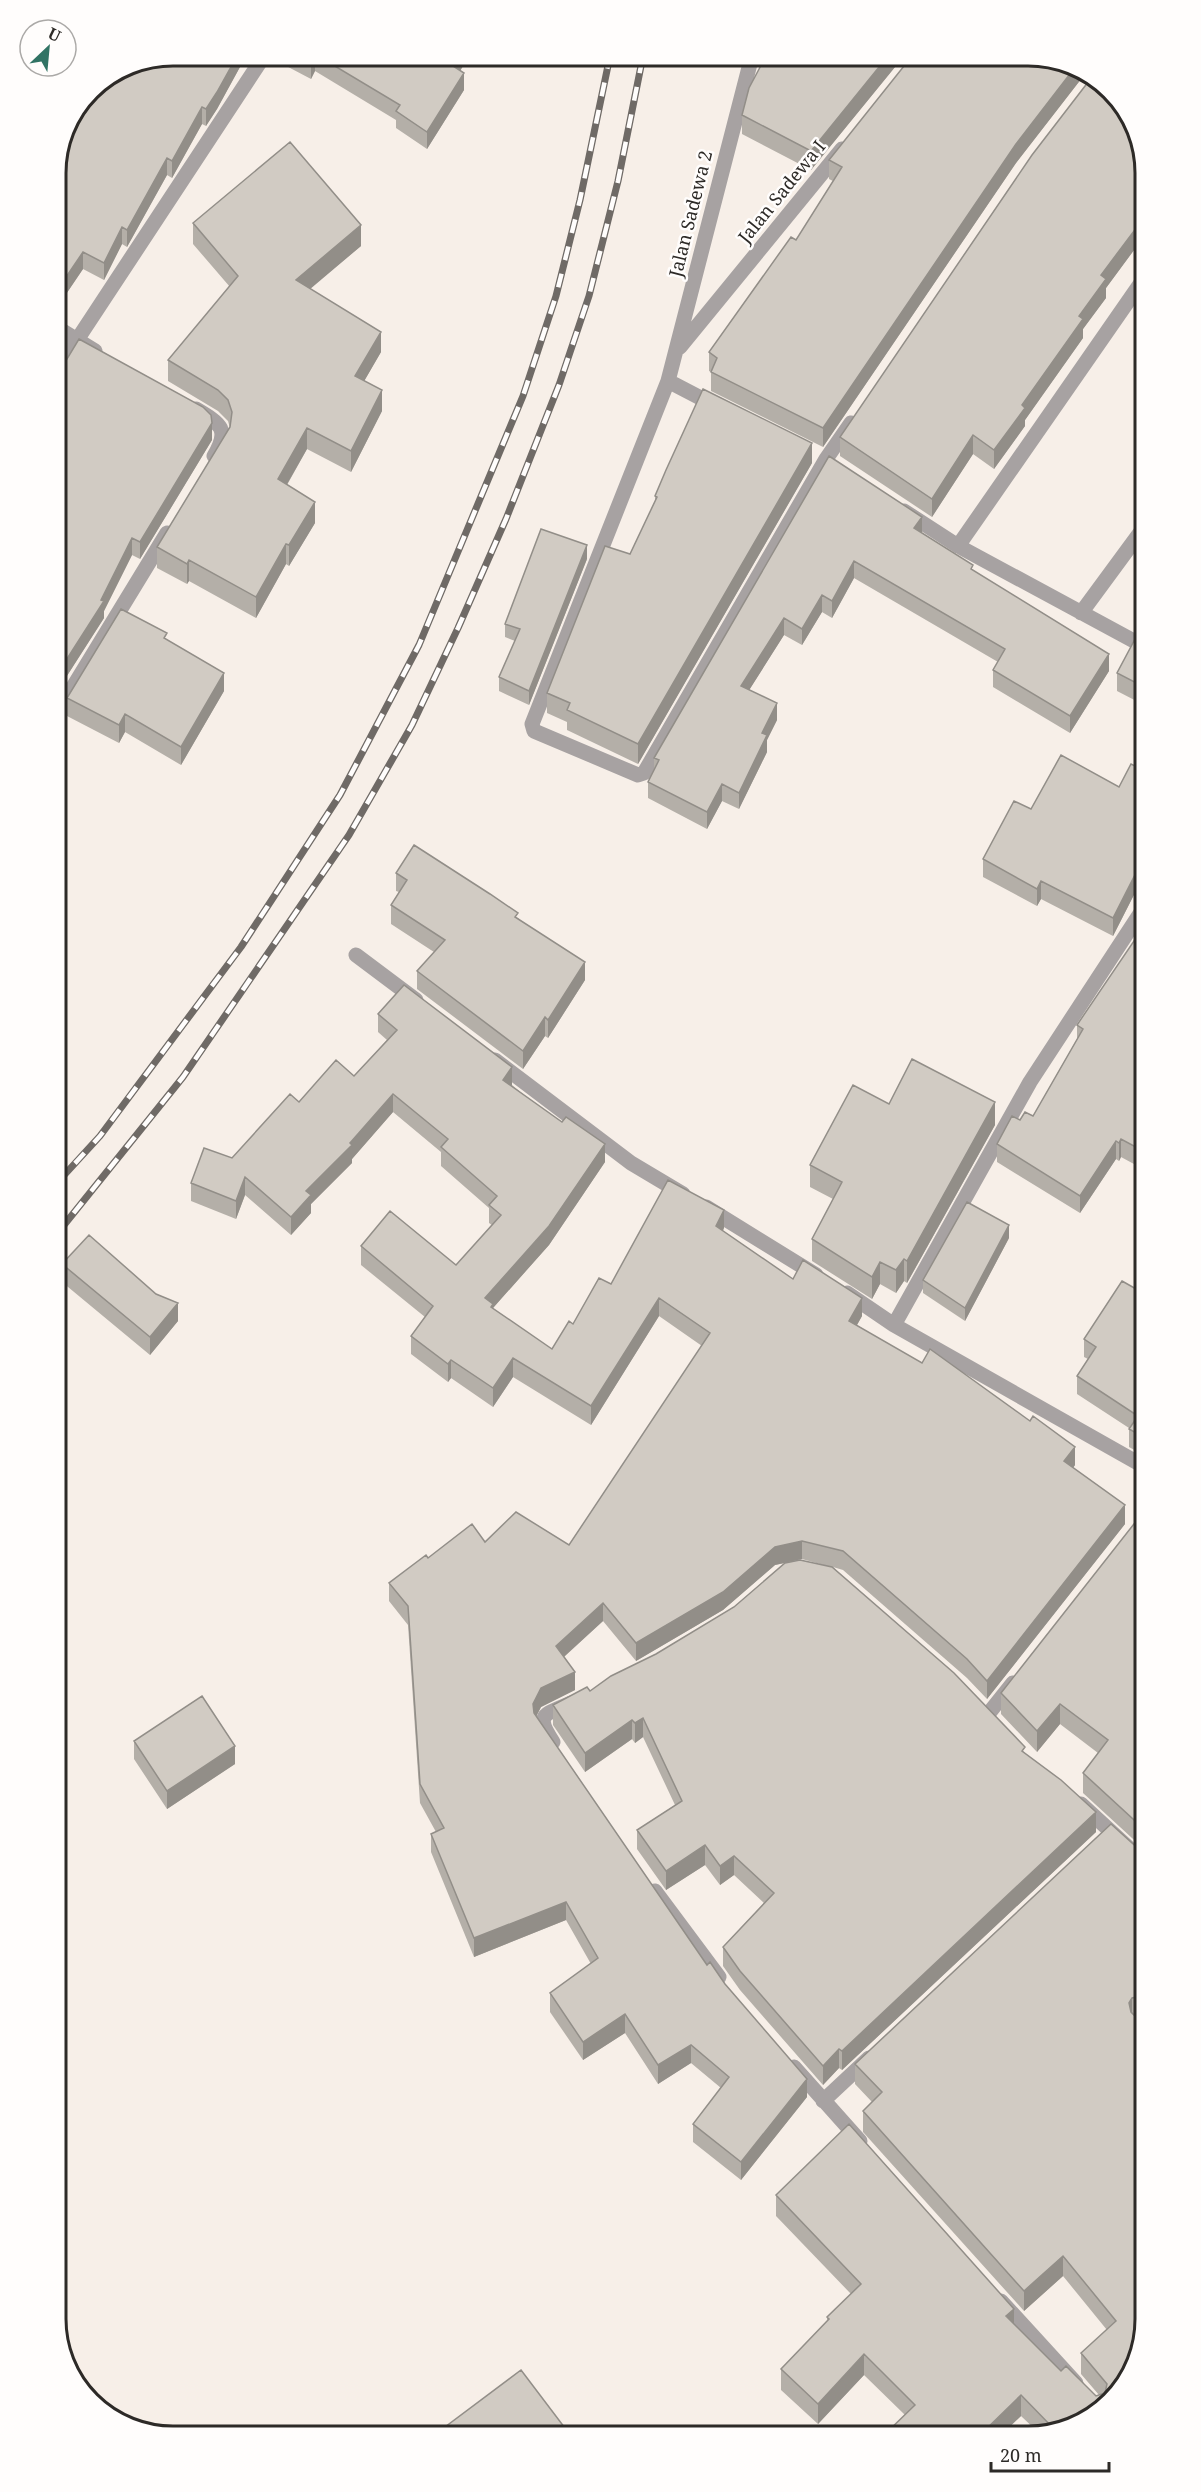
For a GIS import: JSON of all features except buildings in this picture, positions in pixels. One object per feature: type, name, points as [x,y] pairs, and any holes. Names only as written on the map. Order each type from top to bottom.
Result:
[{"type":"street","points":[[66,358],[257,66]]},
{"type":"street","name":"Jalan Sadewa 2","points":[[749,66],[668,381],[532,724],[534,731],[638,775],[644,773],[826,460],[859,411]]},
{"type":"street","name":"Jalan Sadewa I","points":[[676,351],[848,141]]},
{"type":"street","points":[[958,546],[1135,293]]},
{"type":"street","points":[[66,334],[107,357]]},
{"type":"street","points":[[668,381],[732,413]]},
{"type":"street","points":[[187,404],[220,425],[223,433],[222,443],[204,473]]},
{"type":"street","points":[[892,503],[958,546],[1135,641]]},
{"type":"street","points":[[66,699],[173,523]]},
{"type":"street","points":[[1081,613],[1135,541]]},
{"type":"street","points":[[894,1325],[1030,1082],[1131,941],[1135,932]]},
{"type":"street","points":[[356,955],[432,1012]]},
{"type":"street","points":[[480,1048],[631,1163],[733,1222],[894,1325],[1135,1461]]},
{"type":"street","points":[[989,1713],[1024,1669]]},
{"type":"street","points":[[560,1752],[542,1726],[543,1720],[546,1715],[588,1695]]},
{"type":"street","points":[[975,1699],[1002,1728]]},
{"type":"street","points":[[1069,1792],[1105,1836],[1135,1856]]},
{"type":"street","points":[[644,1875],[726,1987]]},
{"type":"street","points":[[824,2101],[884,2044]]},
{"type":"street","points":[[785,2057],[868,2150]]},
{"type":"street","points":[[988,2286],[1083,2391]]},
{"type":"railway","points":[[66,1173],[100,1136],[241,947],[340,795],[419,645],[523,396],[556,296],[580,200],[608,66]]},
{"type":"railway","points":[[66,1223],[183,1077],[349,835],[412,725],[506,519],[559,385],[589,296],[618,181],[641,66]]}]
